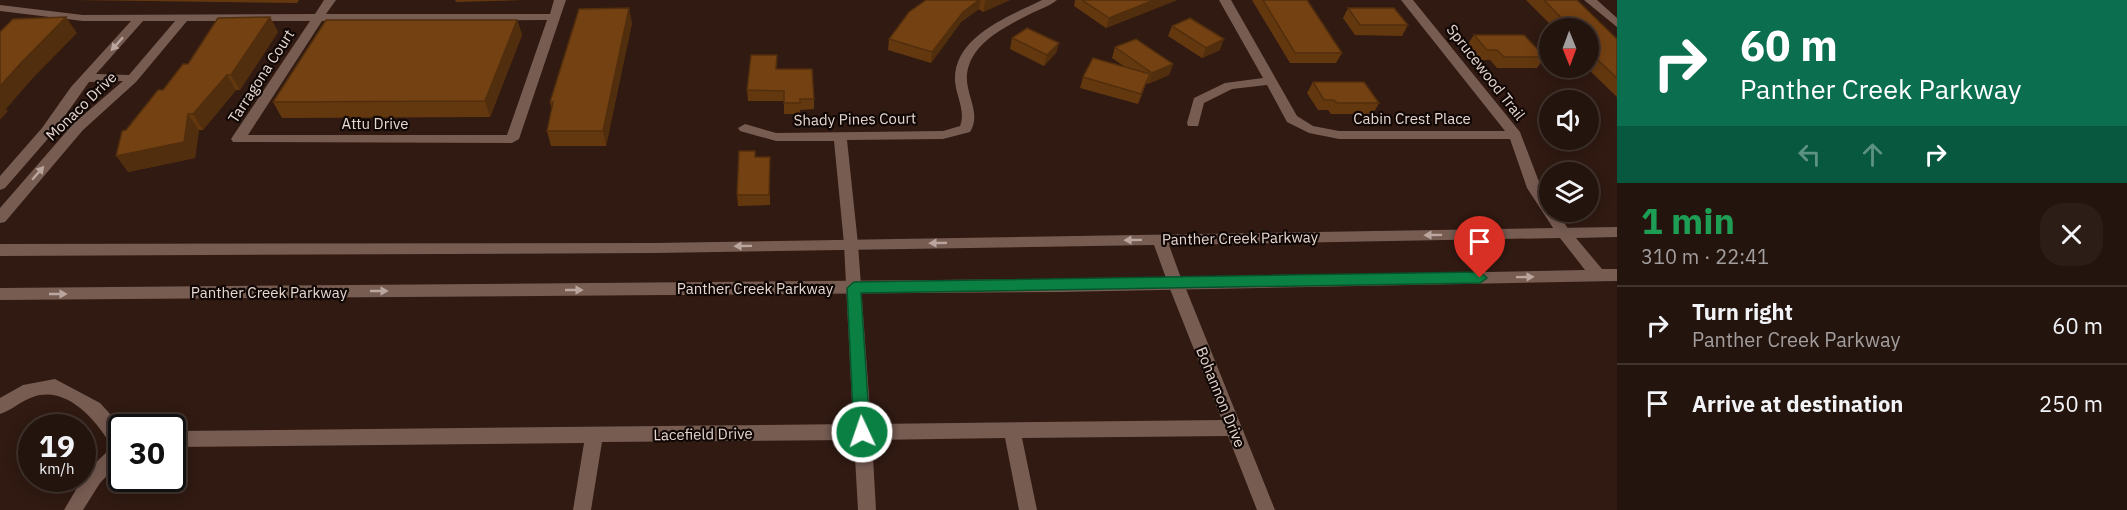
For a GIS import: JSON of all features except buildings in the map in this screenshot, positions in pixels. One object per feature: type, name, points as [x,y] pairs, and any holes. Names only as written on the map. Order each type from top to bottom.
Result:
[{"type":"street","name":"Tarragona Court","points":[[238,139],[330,0]]},
{"type":"street","points":[[0,8],[28,10],[73,18],[554,17],[560,0]]},
{"type":"street","name":"Shady Pines Court","points":[[745,128],[777,137],[943,135],[965,129],[969,119],[961,80],[966,57],[979,41],[994,30],[1051,0]]},
{"type":"street","points":[[1193,123],[1198,101],[1229,86],[1271,81],[1225,0]]},
{"type":"street","name":"Sprucewood Trail","points":[[1407,0],[1515,135],[1534,188],[1564,233],[1598,275]]},
{"type":"street","points":[[1590,0],[1617,24]]},
{"type":"street","points":[[15,20],[28,10]]},
{"type":"street","points":[[1604,13],[1617,12]]},
{"type":"street","name":"Attu Drive","points":[[238,139],[512,139],[554,17]]},
{"type":"street","name":"Monaco Drive","points":[[0,184],[47,131],[86,78],[140,18]]},
{"type":"street","name":"Monaco Drive","points":[[0,218],[78,128],[132,79],[184,18]]},
{"type":"street","points":[[86,78],[123,77],[132,79]]},
{"type":"street","name":"Cabin Crest Place","points":[[1271,81],[1292,119],[1309,129],[1339,135],[1515,135]]},
{"type":"street","points":[[840,137],[851,244],[867,510]]},
{"type":"street","name":"Panther Creek Parkway","points":[[0,250],[851,244],[1617,232]]},
{"type":"street","name":"Bohannon Drive","points":[[1159,240],[1266,510]]},
{"type":"street","name":"Panther Creek Parkway","points":[[0,294],[854,288],[1617,275]]},
{"type":"street","points":[[0,407],[29,390],[56,386],[94,408],[108,424]]},
{"type":"street","name":"Lacefield Drive","points":[[186,439],[1233,428]]},
{"type":"street","points":[[1012,430],[1028,510]]},
{"type":"street","points":[[582,510],[594,435]]},
{"type":"street","points":[[74,510],[95,472],[108,458]]},
{"type":"route","points":[[862,432],[854,288],[1480,278]]}]
